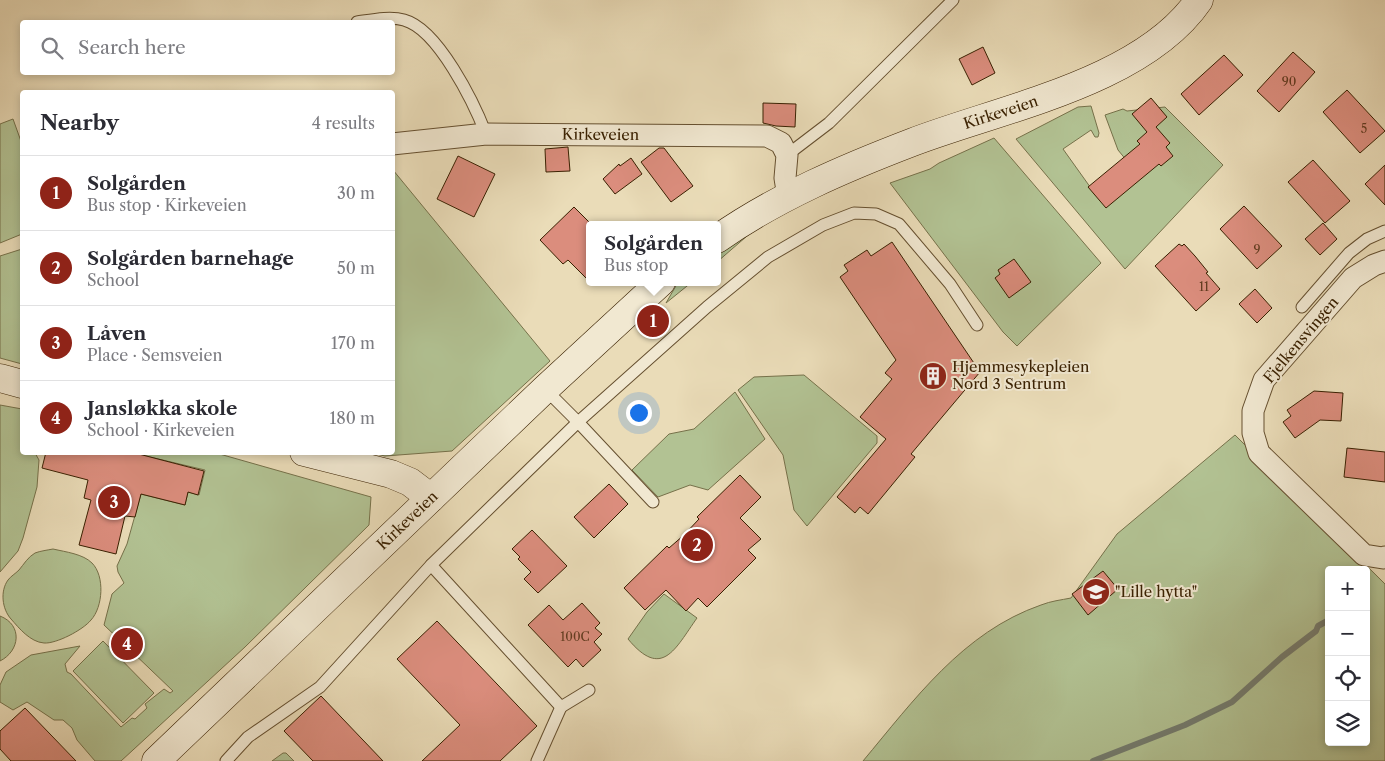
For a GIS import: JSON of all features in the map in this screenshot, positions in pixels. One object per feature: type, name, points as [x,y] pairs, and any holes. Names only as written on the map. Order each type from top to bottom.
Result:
[{"type":"main road","name":"Kirkeveien","points":[[721,236],[752,216],[853,166],[914,142],[1044,97],[1131,60],[1169,34],[1189,14],[1199,0]]},
{"type":"main road","name":"Kirkeveien","points":[[156,761],[545,389],[657,286]]},
{"type":"main road","points":[[0,378],[20,383]]},
{"type":"main road","points":[[316,455],[391,474],[410,482],[431,498]]},
{"type":"street","name":"Kirkeveien","points":[[395,144],[486,134],[767,136],[781,143],[787,155]]},
{"type":"street","points":[[787,155],[785,178],[788,197]]},
{"type":"street","name":"Fjelkensvingen","points":[[1385,261],[1374,264],[1353,278],[1264,380],[1253,411],[1253,433],[1259,453],[1364,555],[1385,557]]},
{"type":"lane","points":[[787,155],[829,123],[953,0]]},
{"type":"lane","points":[[383,20],[396,19],[413,24],[435,45],[458,77],[478,114],[486,134]]},
{"type":"lane","points":[[226,761],[248,737],[320,687],[431,565],[578,422],[768,257],[822,225],[854,213],[876,214],[899,224],[950,284],[977,325]]},
{"type":"lane","points":[[1302,307],[1349,253],[1367,239],[1385,231]]},
{"type":"lane","points":[[545,389],[653,502]]},
{"type":"lane","points":[[431,565],[561,707]]},
{"type":"lane","points":[[537,761],[561,707],[589,690]]},
{"type":"green space","points":[[1091,106],[1099,133],[1098,137],[1095,137],[1091,130],[1063,149],[1093,191],[1136,172],[1118,150],[1105,115],[1123,109],[1127,111],[1165,107],[1223,165],[1125,269],[1016,139],[1078,107]]},
{"type":"green space","points":[[13,119],[20,138],[20,235],[0,243],[0,124]]},
{"type":"green space","points":[[994,138],[1101,263],[1017,346],[1003,332],[890,183],[930,169]]},
{"type":"green space","points":[[395,172],[550,361],[452,451],[385,456],[381,455],[395,455]]},
{"type":"green space","points":[[754,230],[721,259],[721,249]]},
{"type":"green space","points":[[20,250],[20,363],[0,358],[0,256]]},
{"type":"green space","points":[[676,286],[687,286],[666,303]]},
{"type":"green space","points":[[804,375],[877,436],[877,443],[807,526],[794,510],[783,455],[738,390],[754,377]]},
{"type":"green space","points":[[735,392],[765,439],[708,490],[690,485],[658,497],[632,470],[669,434],[694,429]]},
{"type":"green space","points":[[0,405],[20,409],[20,455],[36,455],[39,460],[37,487],[23,538],[18,551],[0,572]]},
{"type":"green space","points":[[1235,435],[1367,566],[1325,566],[1325,746],[1370,746],[1370,569],[1385,584],[1385,761],[863,761],[921,692],[964,650],[987,632],[1013,617],[1045,604],[1071,598],[1117,534]]},
{"type":"green space","points":[[141,455],[223,455],[371,497],[369,525],[245,647],[121,761],[95,761],[77,740],[72,728],[63,720],[54,720],[27,702],[13,710],[0,702],[0,685],[6,672],[31,655],[80,646],[65,664],[67,672],[121,727],[132,718],[135,719],[147,708],[145,704],[164,689],[170,693],[173,691],[104,625],[112,594],[124,583],[117,566],[127,544],[141,494],[185,505],[188,492],[199,495],[205,470]]},
{"type":"green space","points":[[53,549],[79,555],[92,563],[99,576],[101,592],[95,614],[87,624],[62,639],[44,643],[34,640],[11,619],[4,605],[3,595],[5,584],[30,556],[37,552]]},
{"type":"green space","points":[[664,594],[697,618],[674,649],[667,656],[659,659],[650,657],[640,651],[628,639],[647,612]]},
{"type":"green space","points":[[0,616],[13,625],[16,638],[12,651],[0,661]]},
{"type":"green space","points":[[103,641],[154,693],[123,723],[73,671]]},
{"type":"green space","points":[[286,753],[294,761],[272,761]]},
{"type":"building","points":[[983,47],[995,73],[972,85],[959,59]]},
{"type":"building","points":[[1293,52],[1315,72],[1279,112],[1257,91]]},
{"type":"building","points":[[1224,55],[1243,75],[1199,115],[1181,94]]},
{"type":"building","points":[[1347,90],[1385,131],[1360,153],[1323,112]]},
{"type":"building","points":[[1151,98],[1167,117],[1156,127],[1170,143],[1166,147],[1173,156],[1161,166],[1159,164],[1106,208],[1088,187],[1140,144],[1137,141],[1147,132],[1132,114]]},
{"type":"building","points":[[763,103],[796,104],[795,127],[763,123]]},
{"type":"building","points":[[568,147],[570,171],[546,172],[545,149]]},
{"type":"building","points":[[659,148],[664,148],[693,186],[671,202],[641,162]]},
{"type":"building","points":[[458,156],[495,174],[474,217],[437,199]]},
{"type":"building","points":[[631,158],[642,174],[615,194],[603,179],[619,164],[620,166]]},
{"type":"building","points":[[1313,160],[1350,201],[1325,223],[1288,182]]},
{"type":"building","points":[[1385,165],[1385,205],[1365,184]]},
{"type":"building","points":[[1244,206],[1282,246],[1257,269],[1220,229]]},
{"type":"building","points":[[574,207],[588,221],[586,221],[586,278],[568,260],[563,264],[540,240]]},
{"type":"building","points":[[1323,223],[1337,239],[1320,255],[1305,239]]},
{"type":"building","name":"Hjemmesykepleien Nord 3 Sentrum","points":[[892,242],[980,372],[911,454],[915,457],[868,514],[860,507],[855,513],[837,497],[886,439],[860,417],[892,379],[885,373],[896,360],[840,277],[848,271],[844,265],[867,250],[871,256]]},
{"type":"building","points":[[1179,244],[1182,246],[1184,244],[1195,256],[1220,289],[1196,311],[1155,266]]},
{"type":"building","points":[[1014,259],[1031,282],[1009,298],[995,278],[1000,274],[998,270]]},
{"type":"building","points":[[1255,289],[1272,308],[1257,323],[1239,304]]},
{"type":"building","points":[[1314,391],[1343,393],[1341,421],[1320,420],[1295,438],[1283,422],[1291,416],[1287,410]]},
{"type":"building","points":[[1347,448],[1385,452],[1385,482],[1344,477]]},
{"type":"building","points":[[45,455],[143,455],[204,471],[198,495],[188,492],[185,505],[141,494],[135,517],[125,516],[116,554],[79,545],[91,500],[84,498],[88,480],[42,468]]},
{"type":"building","points":[[740,475],[761,497],[740,518],[761,539],[748,550],[756,558],[707,607],[698,598],[686,611],[666,590],[645,610],[624,588],[667,546],[669,548],[684,535],[699,519],[697,517]]},
{"type":"building","points":[[609,484],[628,504],[594,538],[574,517]]},
{"type":"building","points":[[532,530],[567,566],[538,593],[524,579],[531,572],[518,559],[520,557],[512,549]]},
{"type":"building","name":"\"Lille hytta\"","points":[[1103,571],[1118,589],[1088,615],[1072,594]]},
{"type":"building","points":[[582,603],[600,623],[595,628],[602,634],[594,642],[601,650],[583,667],[576,659],[568,667],[528,625],[549,605],[563,620]]},
{"type":"building","points":[[437,621],[537,726],[500,761],[422,761],[460,725],[397,659]]},
{"type":"building","points":[[321,696],[383,761],[313,761],[284,731]]},
{"type":"building","points":[[25,708],[76,761],[11,761],[0,749],[0,731]]},
{"type":"waterway","points":[[1093,761],[1185,725],[1232,702],[1282,657],[1316,631],[1318,626],[1325,622]]},
{"type":"place","name":"Solgården","points":[[653,321]]},
{"type":"place","name":"Hjemmesykepleien Nord 3 Sentrum","points":[[933,376]]},
{"type":"place","name":"Låven","points":[[114,502]]},
{"type":"place","name":"Solgården barnehage","points":[[697,545]]},
{"type":"place","name":"\"Lille hytta\"","points":[[1096,592]]},
{"type":"place","name":"Jansløkka skole","points":[[127,644]]}]
